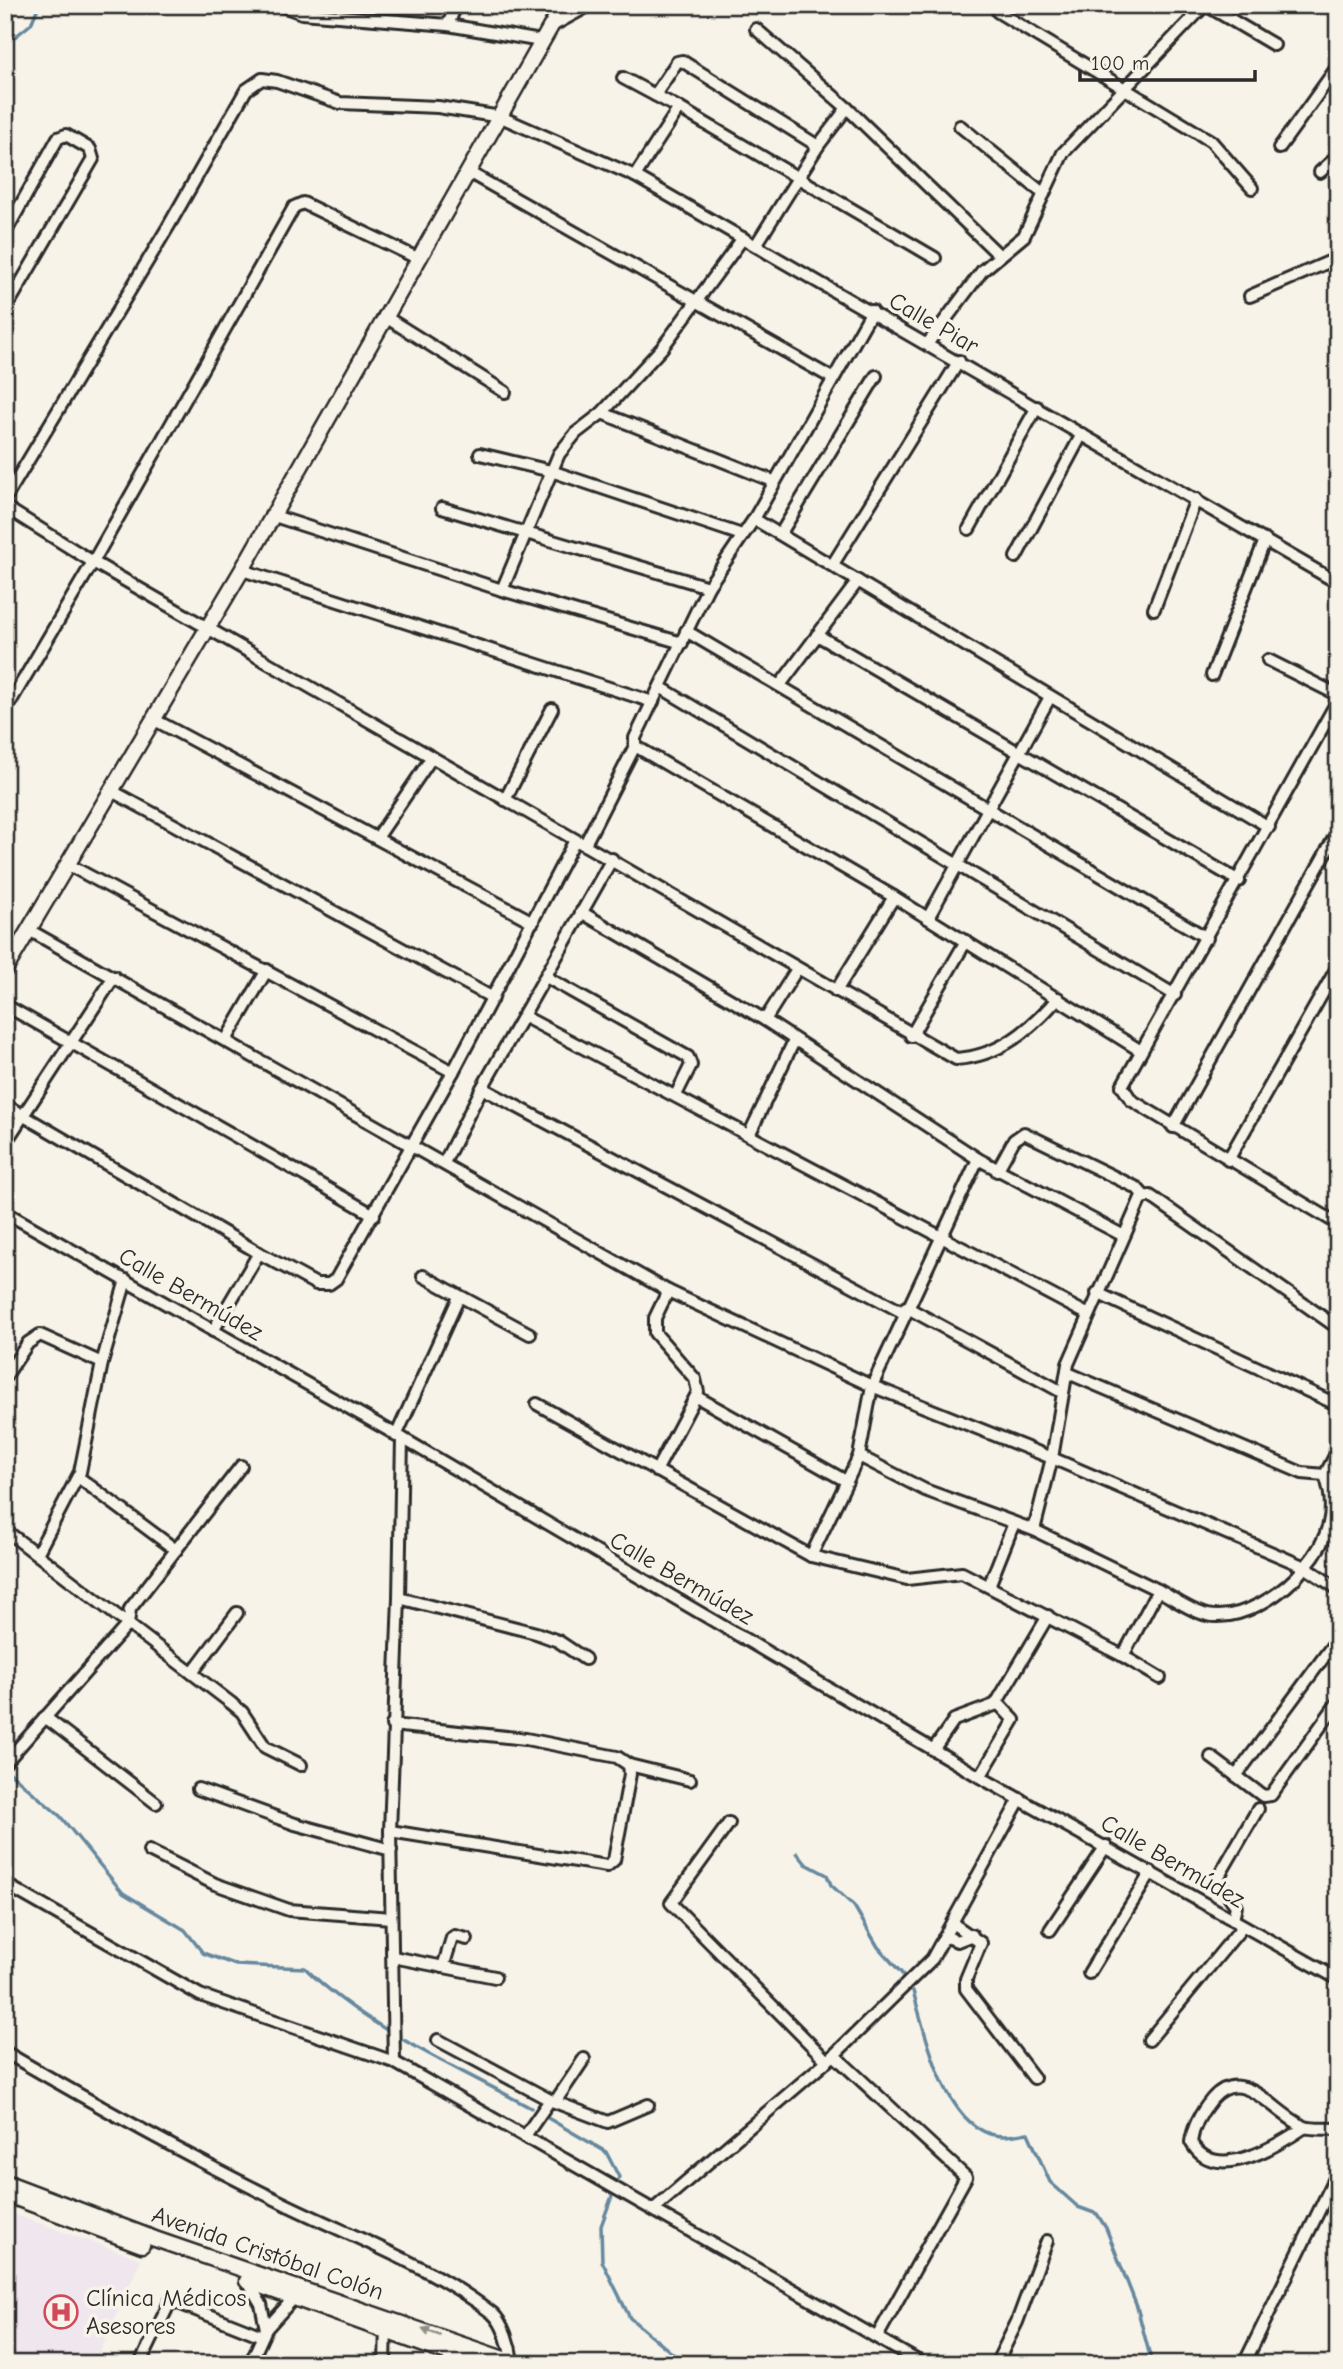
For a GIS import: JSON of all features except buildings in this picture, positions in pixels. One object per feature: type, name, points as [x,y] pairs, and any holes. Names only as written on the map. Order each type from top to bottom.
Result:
[{"type":"street","points":[[279,5],[302,13],[353,11],[448,24],[541,41]]},
{"type":"street","points":[[448,24],[456,5]]},
{"type":"street","points":[[5,970],[242,570],[417,258],[470,173],[562,5]]},
{"type":"street","points":[[549,28],[590,5]]},
{"type":"street","points":[[928,343],[971,284],[1024,236],[1063,153],[1205,5],[1274,45]]},
{"type":"street","points":[[998,12],[1211,141],[1252,188]]},
{"type":"street","points":[[756,29],[847,108],[1000,256]]},
{"type":"street","points":[[655,95],[675,64],[682,61],[818,146]]},
{"type":"street","points":[[1279,148],[1338,66]]},
{"type":"street","points":[[623,78],[680,108],[935,258]]},
{"type":"street","name":"Calle Piar","points":[[5,499],[168,227],[246,90],[262,79],[277,81],[340,103],[438,107],[501,117],[635,176],[928,343],[1338,583]]},
{"type":"street","points":[[635,176],[680,108]]},
{"type":"street","points":[[755,245],[818,146],[847,108]]},
{"type":"street","points":[[960,126],[1044,194]]},
{"type":"street","points":[[5,233],[58,138],[66,135],[90,149],[93,159],[5,310]]},
{"type":"street","points":[[1320,172],[1338,156]]},
{"type":"street","points":[[470,173],[832,378]]},
{"type":"street","points":[[5,711],[93,562],[294,207],[303,203],[417,258]]},
{"type":"street","points":[[502,590],[551,471],[576,433],[602,413],[662,348],[743,238]]},
{"type":"street","points":[[1250,296],[1338,258]]},
{"type":"street","points":[[5,1105],[316,1284],[329,1284],[336,1279],[374,1216],[533,922],[635,746],[635,738],[708,587],[754,519],[773,481],[872,311]]},
{"type":"street","points":[[384,316],[505,392]]},
{"type":"street","points":[[833,564],[959,361]]},
{"type":"street","points":[[781,533],[876,376]]},
{"type":"street","points":[[969,529],[1037,407]]},
{"type":"street","points":[[602,413],[773,481]]},
{"type":"street","points":[[1016,557],[1082,434]]},
{"type":"street","points":[[480,454],[551,471],[742,535]]},
{"type":"street","points":[[1154,609],[1196,499]]},
{"type":"street","points":[[5,507],[93,562],[612,859],[911,1036],[956,1059],[973,1058],[1015,1040],[1058,998]]},
{"type":"street","points":[[442,508],[708,587]]},
{"type":"street","points":[[271,515],[502,590],[682,643]]},
{"type":"street","points":[[754,519],[1269,827]]},
{"type":"street","points":[[1212,675],[1265,540]]},
{"type":"street","points":[[242,570],[653,702]]},
{"type":"street","points":[[780,685],[858,580]]},
{"type":"street","points":[[686,631],[1207,938]]},
{"type":"street","points":[[817,635],[1239,881]]},
{"type":"street","points":[[1268,660],[1338,695]]},
{"type":"street","points":[[660,687],[1175,996]]},
{"type":"street","points":[[928,918],[1050,697]]},
{"type":"street","points":[[1338,700],[1175,996],[1125,1078],[1123,1092],[1173,1127],[1338,1224]]},
{"type":"street","points":[[505,800],[552,709]]},
{"type":"street","points":[[153,719],[533,922]]},
{"type":"street","points":[[635,746],[967,941],[1141,1051]]},
{"type":"street","points":[[377,838],[432,757]]},
{"type":"street","points":[[110,790],[493,998]]},
{"type":"street","points":[[1173,1127],[1338,831]]},
{"type":"street","points":[[444,1163],[482,1088],[612,859]]},
{"type":"street","points":[[67,864],[453,1072]]},
{"type":"street","points":[[836,990],[894,897]]},
{"type":"street","points":[[581,912],[765,1020],[997,1171],[1122,1235]]},
{"type":"street","points":[[29,930],[668,1291],[872,1386],[1052,1458],[1305,1567],[1338,1589]]},
{"type":"street","points":[[911,1036],[967,941]]},
{"type":"street","points":[[1228,1160],[1338,966]]},
{"type":"street","points":[[765,1020],[797,969]]},
{"type":"street","points":[[226,1040],[267,970]]},
{"type":"street","points":[[5,1143],[114,977]]},
{"type":"street","points":[[546,977],[688,1057],[691,1065],[676,1095]]},
{"type":"street","points":[[5,1005],[374,1216]]},
{"type":"street","points":[[523,1016],[1089,1314]]},
{"type":"street","points":[[749,1135],[794,1041]]},
{"type":"street","points":[[482,1088],[1062,1392]]},
{"type":"street","points":[[997,1171],[1014,1140],[1024,1133],[1137,1188],[1145,1197],[1156,1199],[1338,1328]]},
{"type":"street","points":[[811,1556],[859,1456],[866,1403],[872,1386],[905,1310],[978,1159]]},
{"type":"street","points":[[1034,1530],[1052,1458],[1068,1364],[1122,1235],[1136,1205],[1145,1197]]},
{"type":"street","name":"Calle Bermúdez","points":[[6,1213],[399,1437],[933,1750],[1338,1979]]},
{"type":"street","points":[[213,1331],[259,1253]]},
{"type":"street","points":[[422,1276],[530,1334]]},
{"type":"street","points":[[37,1554],[78,1477],[102,1363],[127,1280]]},
{"type":"street","points":[[656,1471],[697,1396],[695,1379],[655,1333],[655,1318],[668,1291]]},
{"type":"street","points":[[1097,1293],[1338,1405]]},
{"type":"street","points":[[394,2062],[390,1832],[392,1725],[399,1598],[399,1437],[459,1297]]},
{"type":"street","points":[[5,1377],[28,1343],[40,1335],[102,1363]]},
{"type":"street","points":[[1068,1373],[1302,1473],[1325,1475]]},
{"type":"street","points":[[697,1396],[846,1481]]},
{"type":"street","points":[[537,1405],[811,1556],[907,1579],[962,1573],[1048,1616],[1160,1678]]},
{"type":"street","points":[[859,1456],[926,1490],[1034,1530],[1203,1614],[1218,1617],[1233,1614],[1283,1591],[1305,1567],[1329,1532],[1330,1495],[1325,1475],[1338,1450]]},
{"type":"street","points":[[5,1763],[128,1624],[130,1609],[241,1466]]},
{"type":"street","points":[[78,1477],[176,1550]]},
{"type":"street","points":[[989,1586],[1014,1523]]},
{"type":"street","points":[[5,1530],[242,1712],[265,1746],[301,1765]]},
{"type":"street","points":[[1123,1656],[1158,1590]]},
{"type":"street","points":[[399,1598],[536,1633],[558,1641],[584,1659]]},
{"type":"street","points":[[192,1673],[237,1613]]},
{"type":"street","points":[[933,1750],[954,1720],[997,1704],[1048,1616]]},
{"type":"street","points":[[1236,1776],[1338,1638]]},
{"type":"street","points":[[1211,1757],[1263,1796],[1271,1796],[1338,1702]]},
{"type":"street","points":[[980,1777],[1014,1720],[997,1704]]},
{"type":"street","points":[[45,1717],[156,1803]]},
{"type":"street","points":[[392,1725],[526,1739],[617,1757],[629,1765],[690,1780]]},
{"type":"street","points":[[390,1832],[607,1866],[614,1860],[630,1774],[629,1765]]},
{"type":"street","points":[[198,1789],[295,1824],[391,1850]]},
{"type":"street","points":[[654,2209],[830,2058],[916,1978],[945,1936],[1020,1799]]},
{"type":"street","points":[[1149,2040],[1238,1923],[1236,1906],[1220,1883],[1219,1876],[1258,1809]]},
{"type":"street","points":[[729,1823],[672,1897],[671,1903],[830,2058],[966,2177],[877,2337]]},
{"type":"street","points":[[1050,1930],[1106,1846]]},
{"type":"street","points":[[149,1851],[215,1884],[289,1910],[391,1918]]},
{"type":"street","points":[[1089,1973],[1151,1872]]},
{"type":"street","points":[[5,1884],[200,1995],[394,2062],[923,2364]]},
{"type":"street","points":[[952,1923],[980,1940],[982,1947],[966,1979],[966,1989],[1034,2078]]},
{"type":"street","points":[[945,1936],[957,1941],[972,1935]]},
{"type":"street","points":[[443,1967],[452,1938],[467,1939]]},
{"type":"street","points":[[393,1957],[495,1977]]},
{"type":"street","points":[[439,2040],[552,2101],[608,2122],[648,2105]]},
{"type":"street","points":[[5,2052],[156,2138],[285,2204],[345,2229],[439,2279],[495,2315],[515,2363]]},
{"type":"street","points":[[525,2136],[584,2059]]},
{"type":"street","points":[[1305,2127],[1272,2148],[1220,2164],[1210,2161],[1191,2143],[1194,2129],[1205,2108],[1220,2091],[1230,2085],[1243,2087],[1305,2127],[1338,2129]]},
{"type":"street","points":[[1244,2364],[1338,2172]]},
{"type":"street","name":"Avenida Cristóbal Colón","points":[[5,2182],[387,2323],[515,2363]]},
{"type":"street","name":"Avenida Cristóbal Colón","points":[[5,2194],[293,2299],[387,2323],[477,2364]]},
{"type":"street","points":[[996,2364],[1017,2322],[1047,2241]]},
{"type":"street","points":[[248,2281],[261,2304],[264,2333]]},
{"type":"street","points":[[250,2364],[264,2333],[293,2299]]},
{"type":"street","points":[[140,2364],[172,2300],[264,2333]]},
{"type":"street","points":[[385,2364],[387,2323]]},
{"type":"shaded area","name":"Clínica Médicos Asesores","points":[[5,2211],[141,2259],[95,2364],[5,2364]]},
{"type":"waterway","points":[[5,45],[31,24],[39,5]]},
{"type":"waterway","points":[[9,1772],[60,1816],[123,1893],[185,1930],[203,1953],[236,1965],[305,1968],[329,1990],[384,2028],[531,2108]]},
{"type":"waterway","points":[[797,1853],[806,1864],[827,1875],[831,1885],[854,1906],[878,1947],[905,1977]]},
{"type":"waterway","points":[[913,1991],[938,2073],[960,2111],[974,2125],[990,2134],[1004,2136],[1028,2133],[1050,2182],[1078,2207],[1097,2214],[1106,2228],[1137,2307],[1152,2364]]},
{"type":"waterway","points":[[546,2117],[606,2152],[619,2177],[601,2226],[602,2261],[630,2318],[685,2364]]},
{"type":"place","name":"Clínica Médicos Asesores","points":[[61,2312]]}]
